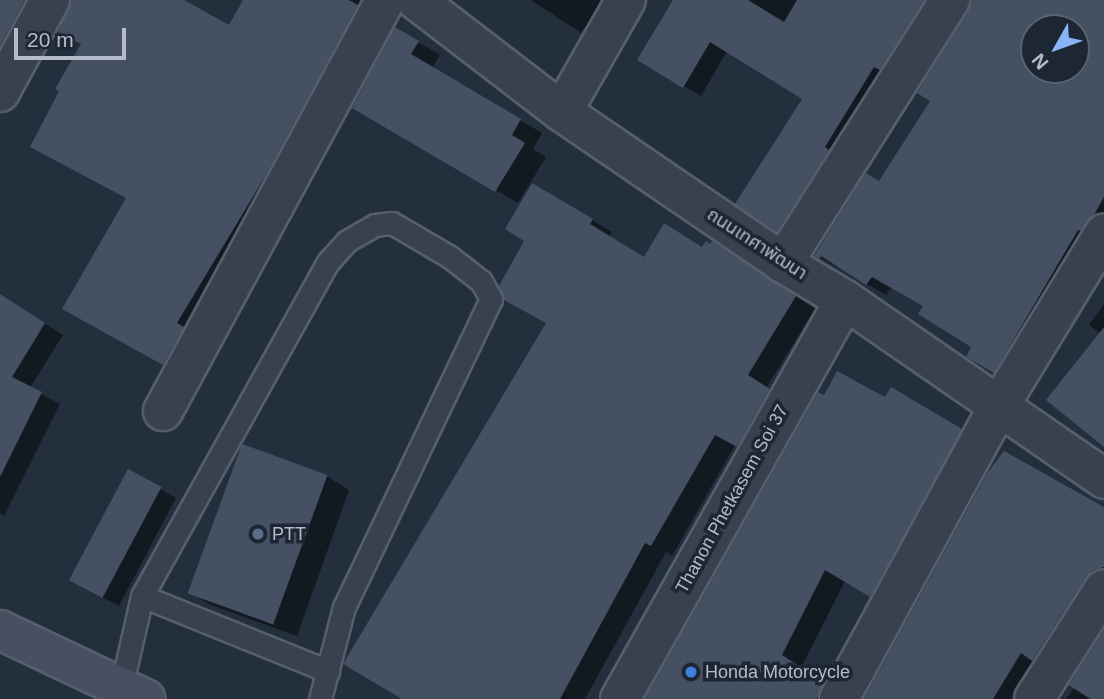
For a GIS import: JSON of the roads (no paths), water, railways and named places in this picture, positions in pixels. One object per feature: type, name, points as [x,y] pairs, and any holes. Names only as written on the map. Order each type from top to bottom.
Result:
[{"type":"main road","points":[[0,630],[133,693]]},
{"type":"street","points":[[0,92],[50,0]]},
{"type":"street","points":[[163,411],[385,0]]},
{"type":"street","name":"ถนนเทศาพัฒนา","points":[[416,0],[562,112],[783,263],[845,300],[1104,479]]},
{"type":"street","points":[[562,112],[626,0]]},
{"type":"street","points":[[783,263],[950,0]]},
{"type":"street","points":[[839,699],[999,406],[1104,234]]},
{"type":"street","name":"Thanon Phetkasem Soi 37","points":[[620,699],[845,300]]},
{"type":"street","points":[[1034,699],[1104,589]]},
{"type":"lane","points":[[133,693],[142,596],[328,262],[347,241],[375,225],[392,223],[450,257],[481,281],[491,299],[344,607],[320,699]]},
{"type":"lane","points":[[142,596],[328,671]]},
{"type":"place","name":"PTT","points":[[258,534]]},
{"type":"place","name":"Honda Motorcycle","points":[[691,672]]}]
